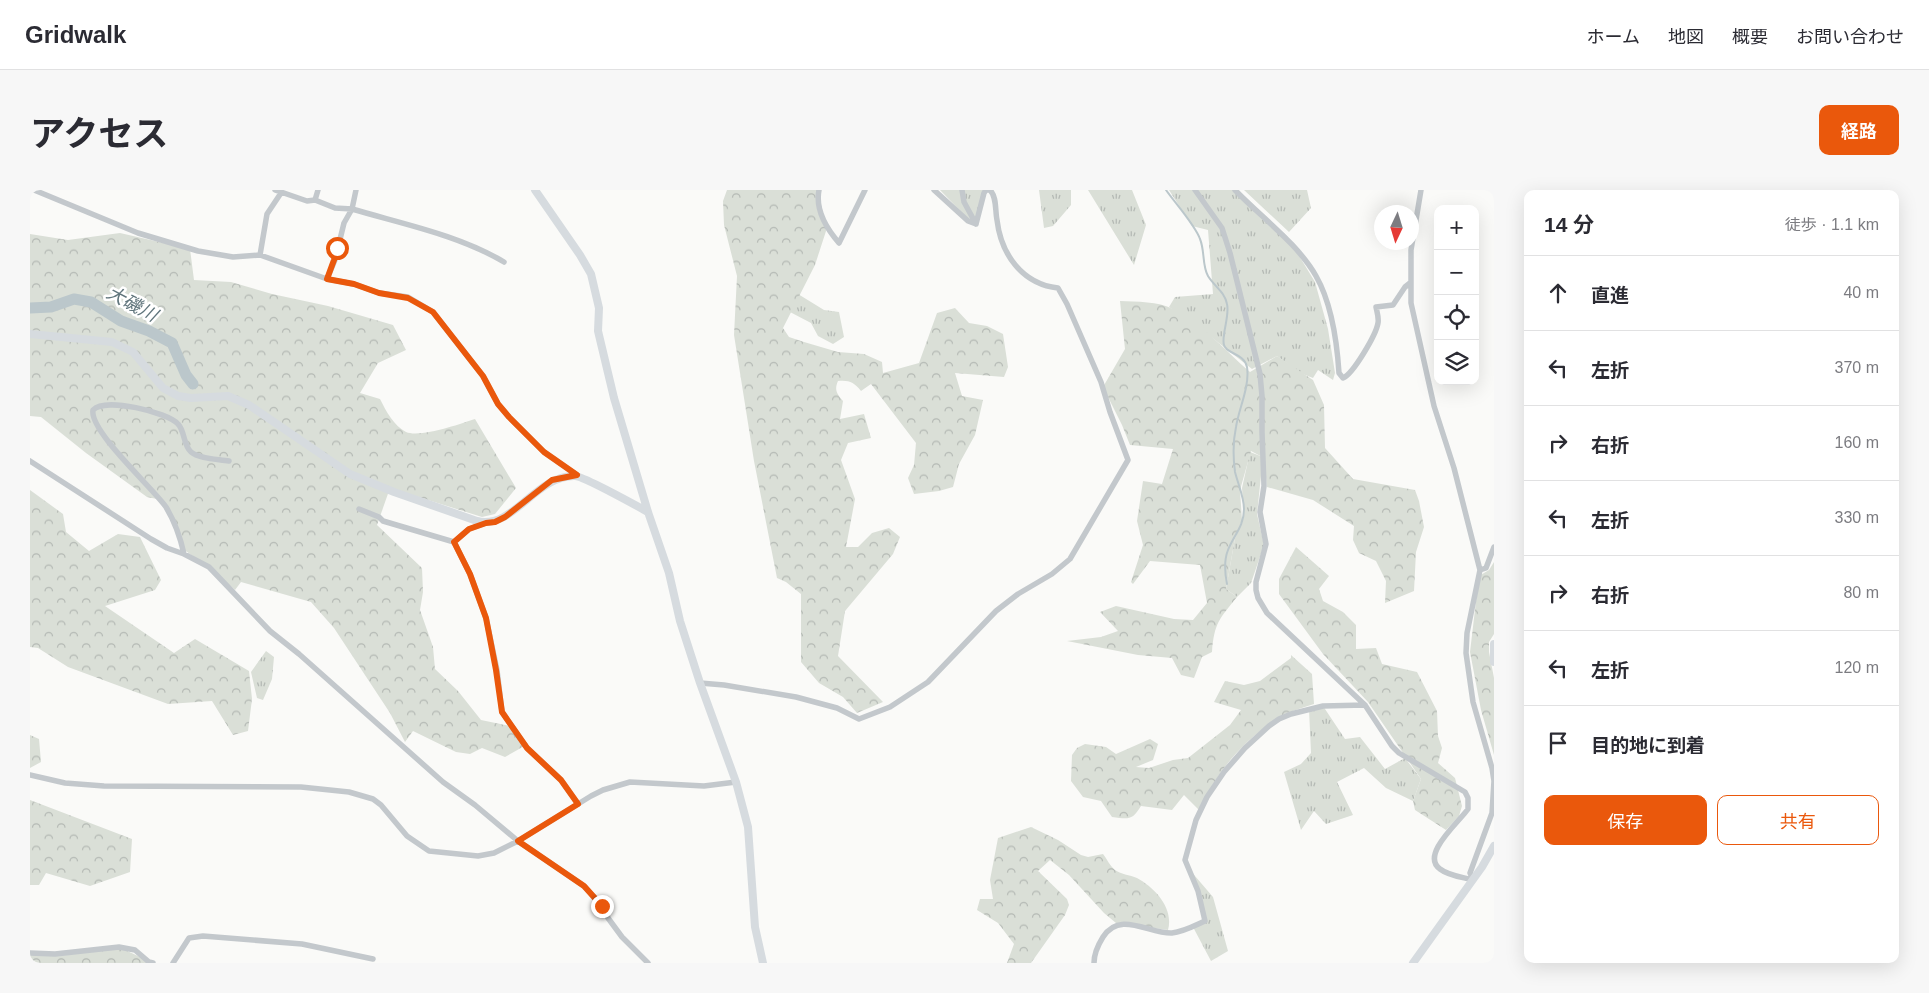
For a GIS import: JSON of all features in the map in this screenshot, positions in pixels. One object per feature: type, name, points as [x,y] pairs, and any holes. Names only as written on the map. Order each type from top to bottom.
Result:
[{"type":"street","points":[[34,190],[138,233],[198,251],[233,257],[260,255],[327,279],[354,284],[379,293],[408,298],[433,312],[483,376],[498,404],[544,452],[577,475],[648,512]]},
{"type":"street","points":[[315,200],[318,190]]},
{"type":"street","points":[[327,279],[344,223],[352,209],[356,190]]},
{"type":"street","points":[[535,190],[591,274],[599,308],[598,331],[605,365],[648,512],[669,573],[680,622],[736,782],[748,827],[754,927],[763,963]]},
{"type":"street","points":[[819,190],[817,201],[828,230],[839,242],[865,190]]},
{"type":"street","points":[[817,201],[824,190]]},
{"type":"street","points":[[934,190],[968,221],[976,224]]},
{"type":"street","points":[[962,190],[964,202],[976,224]]},
{"type":"street","points":[[700,683],[796,697],[837,708],[859,719],[865,718],[890,707],[928,682],[996,611],[1018,594],[1052,574],[1070,559],[1080,543],[1128,460],[1101,382],[1067,304],[1058,288],[1045,286],[1028,278],[1007,256],[997,223],[994,195],[990,190],[986,190],[984,193],[976,224]]},
{"type":"street","points":[[1195,190],[1222,228],[1260,374],[1264,486],[1260,512],[1266,544],[1256,582],[1258,598],[1267,613],[1365,705],[1392,746],[1399,753],[1465,792],[1468,798],[1468,809],[1435,850],[1434,860],[1438,868],[1450,875],[1473,880]]},
{"type":"street","points":[[1235,190],[1298,252],[1316,276],[1326,299],[1333,329],[1339,373],[1343,378],[1354,368],[1372,338],[1378,322],[1376,307],[1393,305],[1404,287],[1410,283]]},
{"type":"street","points":[[1421,190],[1411,250],[1411,303],[1434,406],[1454,468],[1480,570],[1467,633],[1466,654],[1473,702],[1494,781],[1492,813],[1470,873],[1473,880]]},
{"type":"street","points":[[260,255],[267,214],[278,192],[307,201],[315,200],[335,208],[352,209],[453,239],[493,255],[504,262]]},
{"type":"street","points":[[30,334],[112,342],[134,352],[164,388],[178,396],[191,398],[228,396],[248,405],[350,474],[443,510],[486,523]]},
{"type":"street","points":[[184,554],[178,531],[165,507],[157,496],[132,472],[108,440],[93,418],[93,410],[100,405],[120,406],[141,409],[169,417],[180,425],[187,446],[192,453],[229,461]]},
{"type":"street","points":[[30,462],[151,539],[209,567],[270,631],[429,770],[518,841],[584,886],[602,906],[622,937],[648,963]]},
{"type":"street","points":[[454,542],[469,529],[495,522],[505,517],[552,480],[577,475]]},
{"type":"street","points":[[359,509],[379,517],[383,521],[454,542],[470,574],[486,618],[502,712],[527,748],[561,780],[578,804]]},
{"type":"street","points":[[1480,570],[1486,568],[1494,547]]},
{"type":"street","points":[[1494,644],[1494,662]]},
{"type":"street","points":[[1094,963],[1098,946],[1106,932],[1119,925],[1140,926],[1170,933],[1186,930],[1205,921],[1198,891],[1185,860],[1196,820],[1207,797],[1224,772],[1245,748],[1269,726],[1292,714],[1323,706],[1365,705]]},
{"type":"street","points":[[30,775],[65,783],[104,786],[301,787],[349,792],[373,799],[407,836],[429,851],[478,856],[494,853],[518,841],[603,790],[630,782],[704,786],[736,782]]},
{"type":"street","points":[[1413,963],[1473,880],[1494,846]]},
{"type":"street","points":[[173,963],[188,938],[202,936],[302,944],[373,959]]},
{"type":"street","points":[[30,953],[55,954],[119,947],[135,950],[149,962],[153,963]]},
{"type":"green space","points":[[727,190],[819,190],[818,194],[827,228],[815,265],[783,328],[789,337],[838,352],[864,354],[882,362],[883,373],[919,363],[937,313],[955,308],[969,323],[987,326],[1003,334],[1008,367],[1004,377],[955,373],[962,396],[983,400],[975,435],[959,464],[953,487],[939,491],[914,494],[908,478],[914,465],[916,443],[871,384],[861,391],[851,382],[838,381],[837,392],[843,401],[840,419],[864,414],[871,438],[848,443],[841,460],[855,499],[846,547],[858,547],[872,533],[889,528],[900,537],[893,554],[845,611],[838,656],[883,702],[857,713],[843,697],[819,683],[801,662],[801,594],[786,582],[777,578],[754,461],[734,335],[737,276],[724,225],[723,201]]},
{"type":"green space","points":[[940,190],[985,190],[976,224],[972,223]]},
{"type":"green space","points":[[1039,190],[1071,190],[1071,205],[1053,226],[1044,228]]},
{"type":"green space","points":[[1088,190],[1132,190],[1146,225],[1134,265]]},
{"type":"green space","points":[[1169,190],[1234,190],[1287,236],[1315,282],[1328,329],[1335,373],[1333,380],[1318,370],[1313,378],[1300,373],[1277,356],[1252,369],[1169,307],[1175,297],[1213,294],[1208,230],[1192,226]]},
{"type":"green space","points":[[1244,190],[1307,190],[1311,208],[1289,232]]},
{"type":"green space","points":[[120,233],[190,249],[194,280],[231,282],[272,294],[328,306],[393,325],[406,350],[378,363],[360,393],[380,399],[394,422],[406,432],[430,432],[475,419],[516,488],[495,514],[482,517],[390,488],[377,525],[422,568],[423,592],[420,610],[433,647],[435,669],[458,691],[481,720],[510,726],[528,744],[505,757],[482,748],[470,754],[456,752],[413,731],[405,742],[390,713],[334,628],[311,602],[241,582],[235,590],[211,569],[183,549],[162,500],[147,497],[86,453],[41,417],[30,416],[30,234],[68,240]]},
{"type":"green space","points":[[798,294],[824,310],[839,312],[844,337],[833,344],[818,336],[811,323],[790,312]]},
{"type":"green space","points":[[1120,301],[1154,303],[1167,306],[1184,315],[1204,330],[1250,372],[1277,356],[1313,380],[1324,405],[1325,448],[1353,479],[1415,490],[1424,527],[1416,552],[1414,591],[1385,603],[1386,581],[1376,561],[1359,553],[1353,540],[1354,526],[1313,500],[1267,487],[1264,458],[1251,451],[1240,490],[1242,520],[1235,538],[1226,589],[1237,597],[1219,621],[1214,634],[1212,652],[1202,657],[1194,678],[1181,675],[1172,658],[1138,655],[1067,641],[1101,637],[1118,631],[1100,612],[1116,606],[1174,619],[1193,620],[1207,603],[1200,565],[1150,561],[1133,584],[1131,582],[1143,545],[1137,521],[1143,481],[1162,484],[1173,449],[1130,445],[1103,387],[1125,349]]},
{"type":"green space","points":[[1250,452],[1263,457],[1257,514],[1264,545],[1251,583],[1237,597],[1226,589],[1235,538],[1244,517],[1242,488]]},
{"type":"green space","points":[[30,490],[63,514],[66,532],[89,551],[118,534],[140,537],[161,580],[155,590],[105,606],[174,653],[195,639],[249,671],[252,699],[248,731],[233,735],[212,701],[168,704],[68,667],[38,648],[30,647]]},
{"type":"green space","points":[[1296,547],[1329,576],[1319,589],[1323,601],[1343,612],[1356,625],[1356,649],[1376,648],[1382,664],[1417,672],[1437,711],[1438,736],[1442,748],[1438,763],[1455,778],[1462,806],[1459,816],[1446,830],[1415,810],[1413,801],[1421,779],[1368,702],[1323,654],[1279,594],[1279,579]]},
{"type":"green space","points":[[1494,562],[1494,634],[1489,642],[1489,652],[1494,678],[1494,755],[1481,710],[1470,652],[1479,576],[1489,570]]},
{"type":"green space","points":[[266,651],[274,657],[272,679],[263,700],[257,698],[251,672]]},
{"type":"green space","points":[[1291,655],[1312,674],[1314,704],[1285,714],[1258,733],[1234,755],[1215,781],[1199,810],[1184,795],[1172,810],[1141,806],[1132,817],[1112,817],[1101,801],[1083,797],[1071,781],[1072,755],[1077,748],[1085,744],[1106,747],[1116,754],[1150,739],[1158,744],[1153,760],[1136,767],[1149,768],[1173,760],[1188,758],[1230,725],[1241,710],[1214,702],[1225,681],[1244,685],[1260,681],[1291,658]]},
{"type":"green space","points":[[1323,706],[1345,739],[1360,737],[1385,769],[1405,758],[1421,779],[1413,801],[1386,788],[1364,768],[1337,782],[1353,815],[1326,824],[1314,811],[1301,830],[1284,772],[1301,764],[1311,753],[1309,709]]},
{"type":"green space","points":[[30,735],[39,739],[41,762],[30,768]]},
{"type":"green space","points":[[30,800],[132,839],[130,872],[90,886],[46,873],[39,885],[30,885]]},
{"type":"green space","points":[[1031,827],[1058,840],[1081,855],[1088,857],[1103,854],[1115,870],[1144,882],[1162,899],[1166,907],[1169,922],[1168,930],[1116,923],[1104,913],[1069,875],[1050,860],[1038,871],[1067,899],[1069,905],[1065,915],[1031,963],[1007,963],[1014,944],[998,923],[977,910],[980,899],[993,899],[990,880],[998,838]]},
{"type":"green space","points":[[1189,869],[1213,897],[1228,951],[1211,961],[1193,927],[1205,921]]},
{"type":"green space","points":[[123,949],[153,963],[30,963],[30,952]]},
{"type":"waterway","points":[[1166,190],[1197,233],[1202,244],[1206,272],[1226,300],[1228,309],[1223,341],[1225,348],[1239,356],[1247,367],[1246,389],[1234,438],[1235,472],[1243,500],[1244,515],[1227,554],[1225,567],[1227,584]]},
{"type":"waterway","name":"大磯川","points":[[30,308],[51,307],[74,299],[91,302],[121,321],[149,331],[172,343],[186,375],[193,384]]},
{"type":"route","points":[[337,248],[327,279],[354,284],[379,293],[408,298],[433,312],[458,341],[483,376],[498,404],[509,417],[544,452],[577,475],[552,480],[505,517],[495,522],[469,529],[454,542],[470,574],[486,618],[502,712],[527,748],[561,780],[571,791],[578,804],[518,841],[584,886],[602,906]]}]
